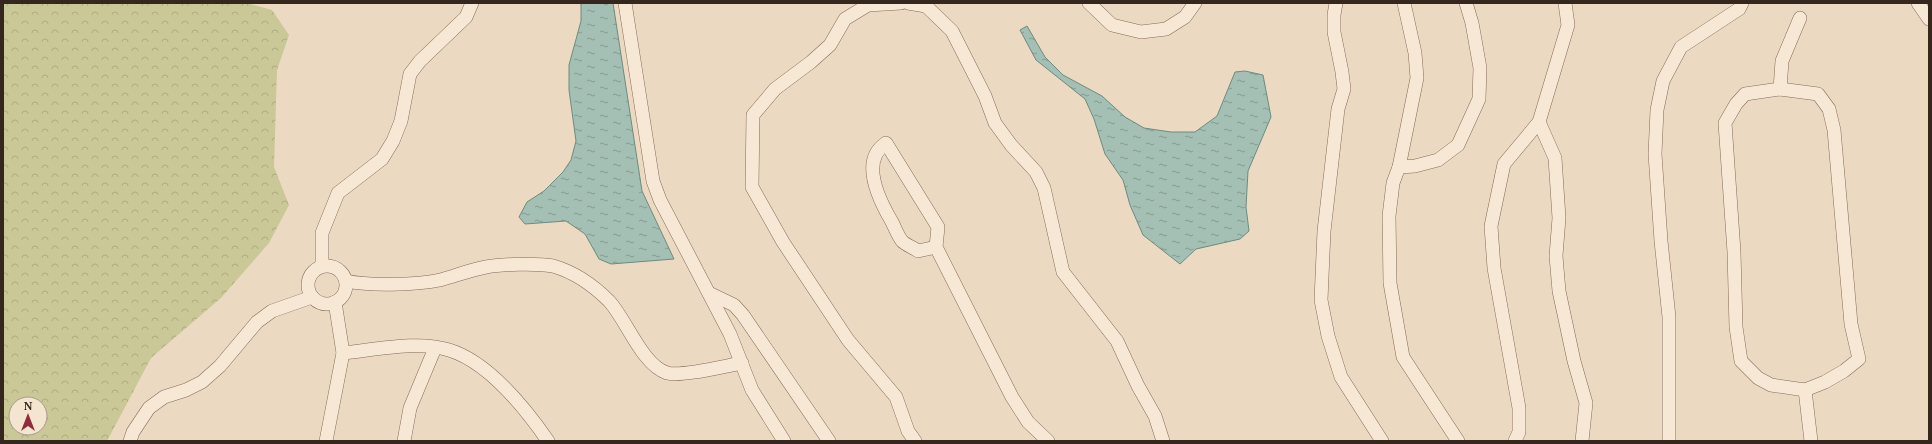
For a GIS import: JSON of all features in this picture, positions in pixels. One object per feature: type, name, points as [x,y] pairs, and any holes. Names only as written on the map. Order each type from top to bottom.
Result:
[{"type":"street","points":[[322,266],[322,232],[338,193],[382,159],[393,141],[401,121],[410,74],[420,61],[466,17],[472,3]]},
{"type":"street","points":[[625,3],[653,181],[660,200],[730,334],[752,390],[784,441]]},
{"type":"street","points":[[901,3],[868,5],[845,19],[830,45],[812,62],[775,89],[753,115],[752,187],[783,242],[848,340],[896,397],[908,431],[915,441]]},
{"type":"street","points":[[908,3],[926,6],[952,31],[985,96],[995,123],[1011,145],[1036,172],[1044,188],[1062,272],[1117,341],[1138,386],[1155,416],[1163,441]]},
{"type":"street","points":[[1089,3],[1112,25],[1141,32],[1166,29],[1185,17],[1195,3]]},
{"type":"street","points":[[1336,3],[1334,32],[1344,89],[1338,109],[1325,223],[1321,300],[1328,336],[1341,377],[1382,441]]},
{"type":"street","points":[[1404,3],[1415,53],[1417,78],[1399,167],[1393,183],[1389,216],[1390,283],[1403,357],[1458,441]]},
{"type":"street","points":[[1399,167],[1415,166],[1438,160],[1458,145],[1479,99],[1480,68],[1472,23],[1466,3]]},
{"type":"street","points":[[1515,441],[1519,432],[1519,408],[1494,268],[1491,226],[1504,164],[1539,122],[1568,25],[1565,3]]},
{"type":"street","points":[[1668,441],[1670,317],[1661,241],[1655,154],[1657,110],[1663,81],[1681,47],[1739,9],[1742,3]]},
{"type":"street","points":[[1918,3],[1929,19]]},
{"type":"street","points":[[1780,89],[1782,61],[1800,18]]},
{"type":"street","points":[[1780,89],[1818,94],[1829,109],[1834,130],[1851,324],[1859,360],[1825,382],[1805,390],[1771,385],[1758,378],[1741,361],[1736,327],[1734,252],[1725,123],[1736,104],[1745,94],[1780,89]]},
{"type":"street","points":[[1539,122],[1555,158],[1560,218],[1557,263],[1560,291],[1574,361],[1586,403],[1582,441]]},
{"type":"street","points":[[936,247],[918,251],[902,242],[884,208],[873,179],[873,173],[874,160],[880,147],[886,143],[938,227],[936,247],[1012,397],[1028,422],[1048,441]]},
{"type":"street","points":[[322,266],[334,267],[340,270],[346,281],[344,294],[335,302],[322,304],[312,297],[308,285],[308,279],[311,273],[322,266]]},
{"type":"street","points":[[346,281],[359,284],[406,283],[438,280],[487,266],[552,266],[580,276],[609,301],[649,361],[667,373],[685,373],[742,363]]},
{"type":"street","points":[[709,293],[734,304],[743,315],[829,441]]},
{"type":"street","points":[[130,441],[133,432],[149,408],[164,397],[202,382],[220,366],[257,322],[272,311],[312,297]]},
{"type":"street","points":[[326,441],[343,353],[335,302]]},
{"type":"street","points":[[343,353],[399,346],[448,349],[475,361],[525,409],[548,441]]},
{"type":"street","points":[[404,441],[410,408],[435,348]]},
{"type":"street","points":[[1805,390],[1810,441]]},
{"type":"green space","points":[[3,3],[247,3],[272,10],[289,35],[277,70],[274,167],[289,205],[269,243],[221,298],[151,358],[107,441],[3,441]]},
{"type":"water","points":[[581,3],[613,3],[642,191],[674,259],[611,264],[599,259],[585,234],[566,221],[525,224],[519,217],[527,202],[544,191],[563,172],[571,160],[576,141],[569,90],[569,65],[581,21]]},
{"type":"water","points":[[1027,26],[1045,57],[1063,75],[1102,96],[1125,117],[1144,128],[1171,132],[1195,132],[1217,116],[1235,72],[1245,71],[1263,75],[1271,117],[1248,171],[1246,207],[1249,231],[1240,239],[1196,249],[1180,264],[1143,235],[1130,205],[1123,180],[1105,154],[1094,119],[1085,99],[1036,60],[1020,30]]}]
